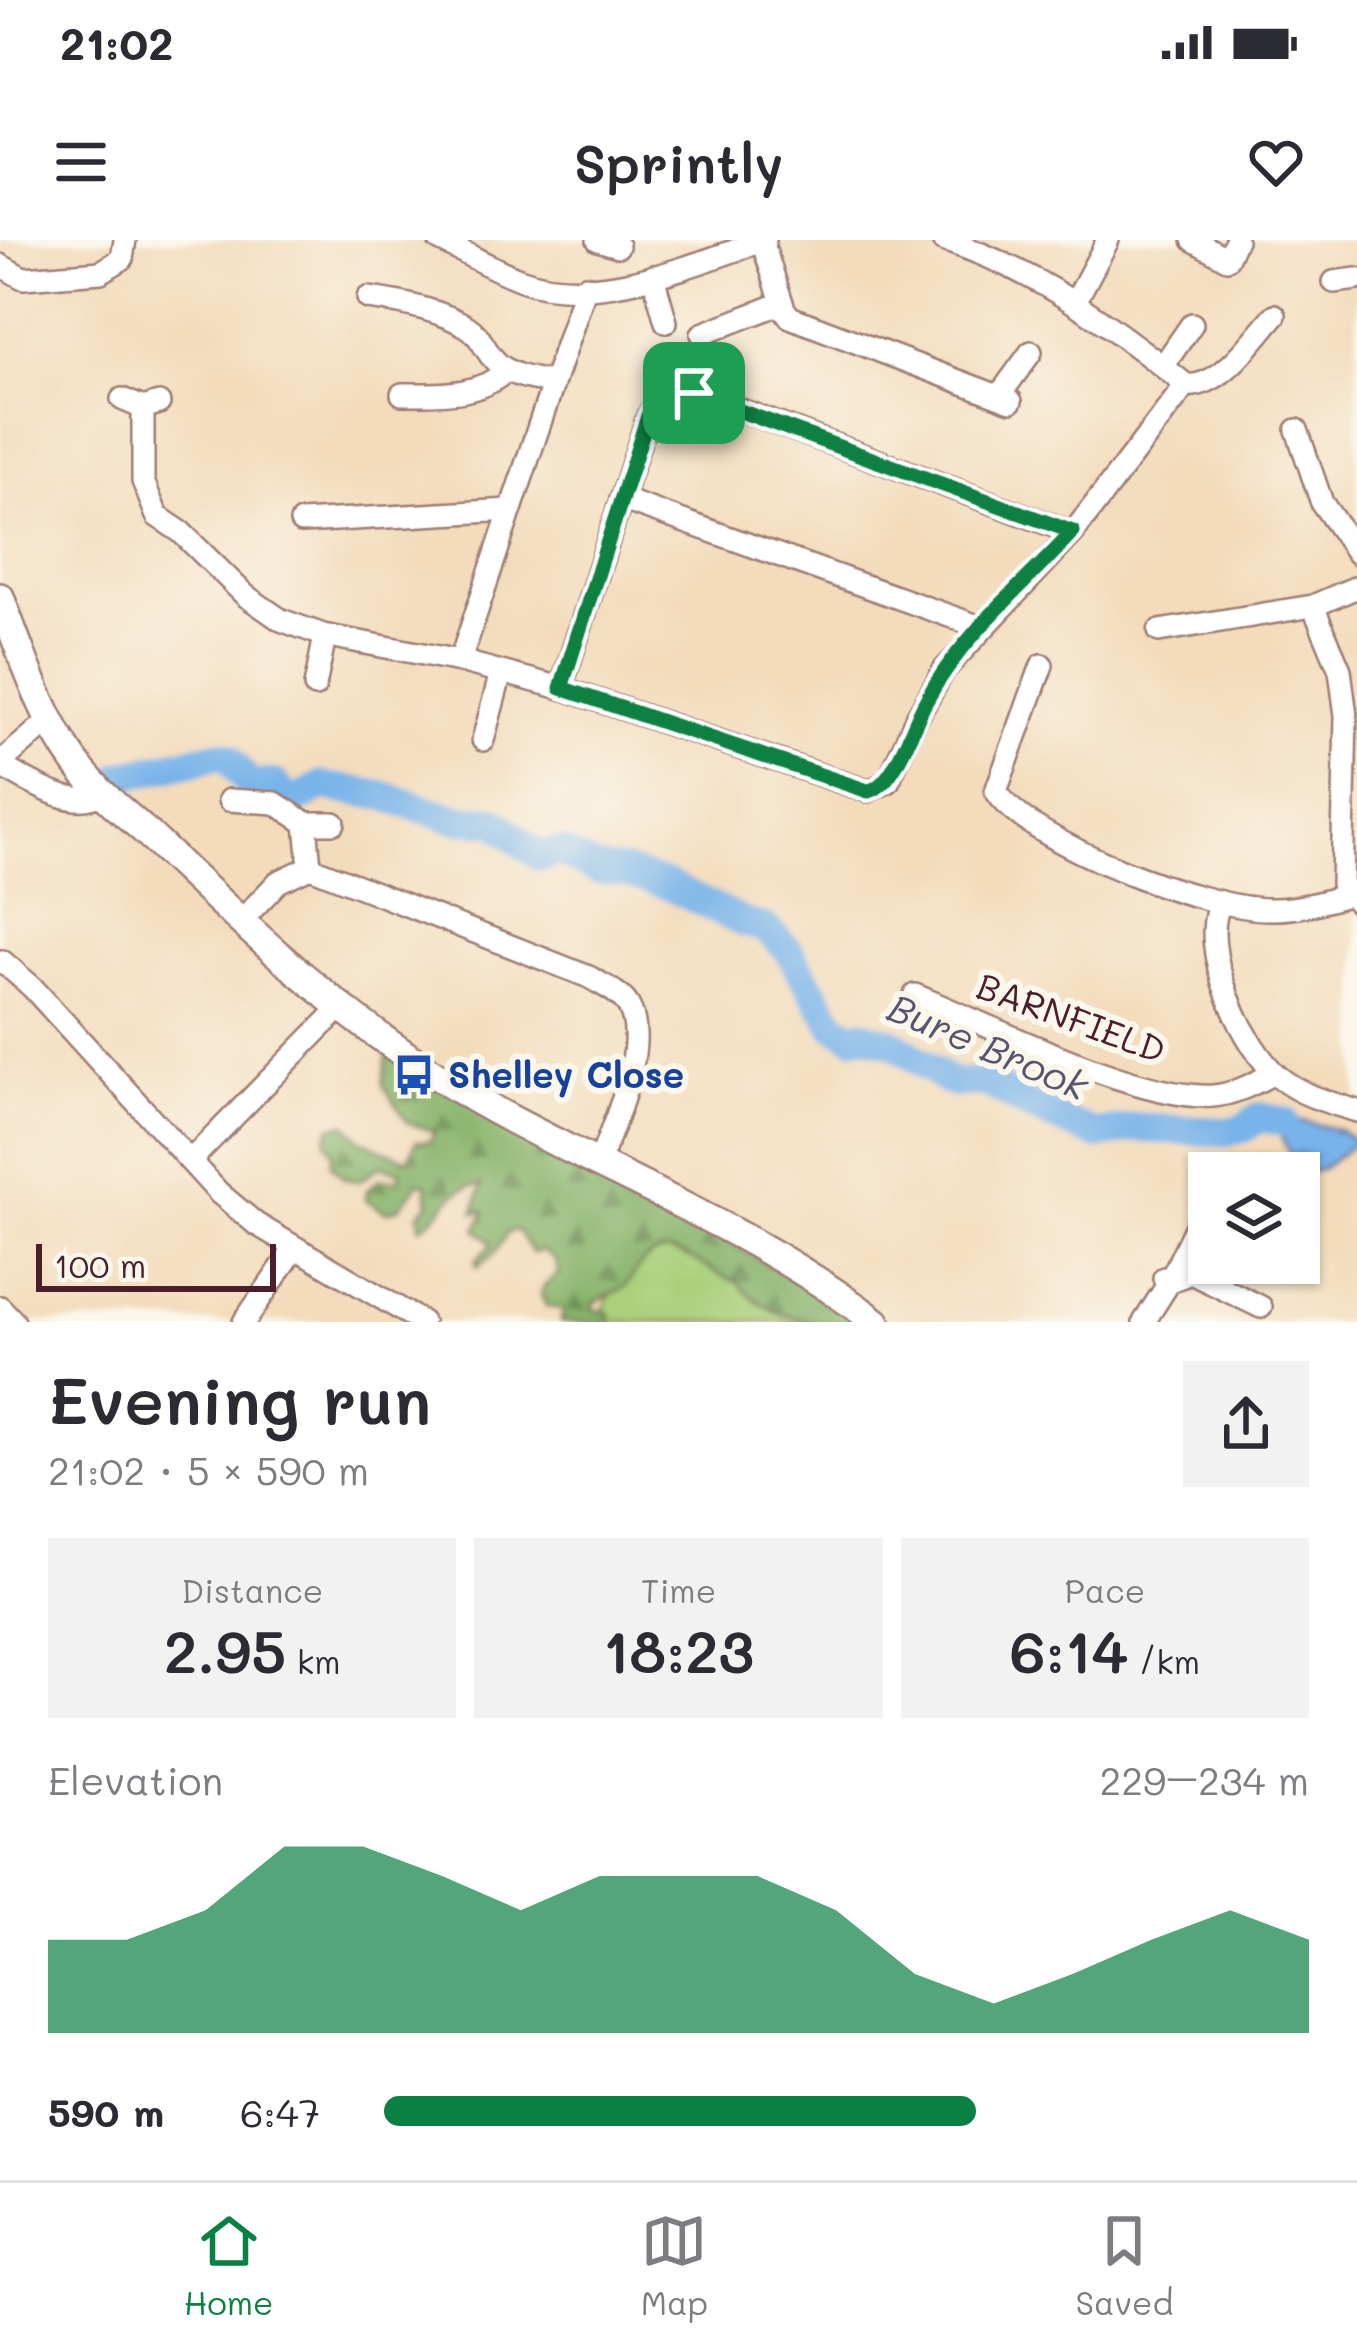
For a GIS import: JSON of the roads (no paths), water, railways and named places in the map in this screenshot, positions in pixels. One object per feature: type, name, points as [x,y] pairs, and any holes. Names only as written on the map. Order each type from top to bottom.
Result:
[{"type":"main road","points":[[3,604],[59,718],[73,760],[239,922],[341,1007],[492,1109],[789,1262],[876,1322]]},
{"type":"street","points":[[0,265],[23,278],[106,271],[122,259],[125,240]]},
{"type":"street","points":[[439,240],[525,282],[586,286],[653,276],[764,240],[782,303],[790,317],[802,323],[1005,399],[1031,352]]},
{"type":"street","points":[[943,240],[981,252],[1075,302],[1186,385],[1197,386],[1214,378],[1275,315]]},
{"type":"street","points":[[1075,302],[1108,240]]},
{"type":"street","points":[[1193,240],[1227,260],[1236,240]]},
{"type":"street","points":[[653,276],[667,322]]},
{"type":"street","points":[[460,662],[586,286]]},
{"type":"street","points":[[368,298],[393,301],[472,329],[507,370],[551,382]]},
{"type":"street","points":[[702,334],[782,303]]},
{"type":"street","points":[[1163,366],[1192,324]]},
{"type":"street","points":[[402,394],[471,389],[496,380],[507,370]]},
{"type":"street","points":[[141,403],[142,481],[157,516],[182,532],[246,596],[281,620],[325,636],[460,662],[561,688],[868,791],[888,782],[944,670],[1073,532],[1186,385]]},
{"type":"street","points":[[561,688],[621,499],[657,397],[666,390],[677,388],[1073,532]]},
{"type":"street","points":[[1297,430],[1322,503],[1357,553]]},
{"type":"street","points":[[621,499],[982,628]]},
{"type":"street","points":[[302,522],[510,510]]},
{"type":"street","points":[[1159,631],[1313,606],[1357,587]]},
{"type":"street","points":[[1313,606],[1340,670],[1346,716],[1342,884],[1354,898]]},
{"type":"street","points":[[314,686],[325,636]]},
{"type":"street","points":[[1042,665],[996,791],[1009,812],[1117,869],[1221,902],[1269,909],[1354,898]]},
{"type":"street","points":[[482,740],[501,673]]},
{"type":"street","points":[[59,718],[0,764],[74,801],[106,789]]},
{"type":"street","points":[[230,800],[275,803],[306,823],[334,823]]},
{"type":"street","points":[[306,823],[310,867]]},
{"type":"street","points":[[239,922],[278,882],[310,867],[589,977],[626,1002],[635,1029],[635,1050],[599,1163]]},
{"type":"street","points":[[1221,902],[1216,909],[1215,934],[1229,1004],[1274,1072],[1316,1099],[1357,1111]]},
{"type":"street","points":[[2,961],[32,987],[190,1161],[256,1224],[422,1322]]},
{"type":"street","name":"BARNFIELD","points":[[915,995],[1120,1078],[1192,1095],[1218,1096],[1247,1088],[1274,1072]]},
{"type":"street","points":[[190,1161],[341,1007]]},
{"type":"street","points":[[1144,1322],[1188,1226]]},
{"type":"street","points":[[244,1322],[295,1248]]},
{"type":"street","points":[[1165,1278],[1191,1273],[1261,1307]]},
{"type":"street","points":[[0,1307],[14,1322]]},
{"type":"water","points":[[1284,1122],[1339,1130],[1357,1142],[1320,1169],[1320,1152],[1289,1152],[1282,1139]]},
{"type":"waterway","name":"Bure Brook","points":[[122,776],[218,755],[229,758],[249,784],[275,784],[291,804],[321,786],[385,796],[455,819],[495,821],[539,856],[561,852],[598,870],[625,872],[667,885],[744,923],[765,928],[788,950],[834,1025],[853,1036],[894,1043],[946,1080],[986,1082],[1097,1135],[1135,1128],[1228,1132],[1260,1117],[1284,1122]]},
{"type":"place","name":"Shelley Close","points":[[414,1075]]}]
